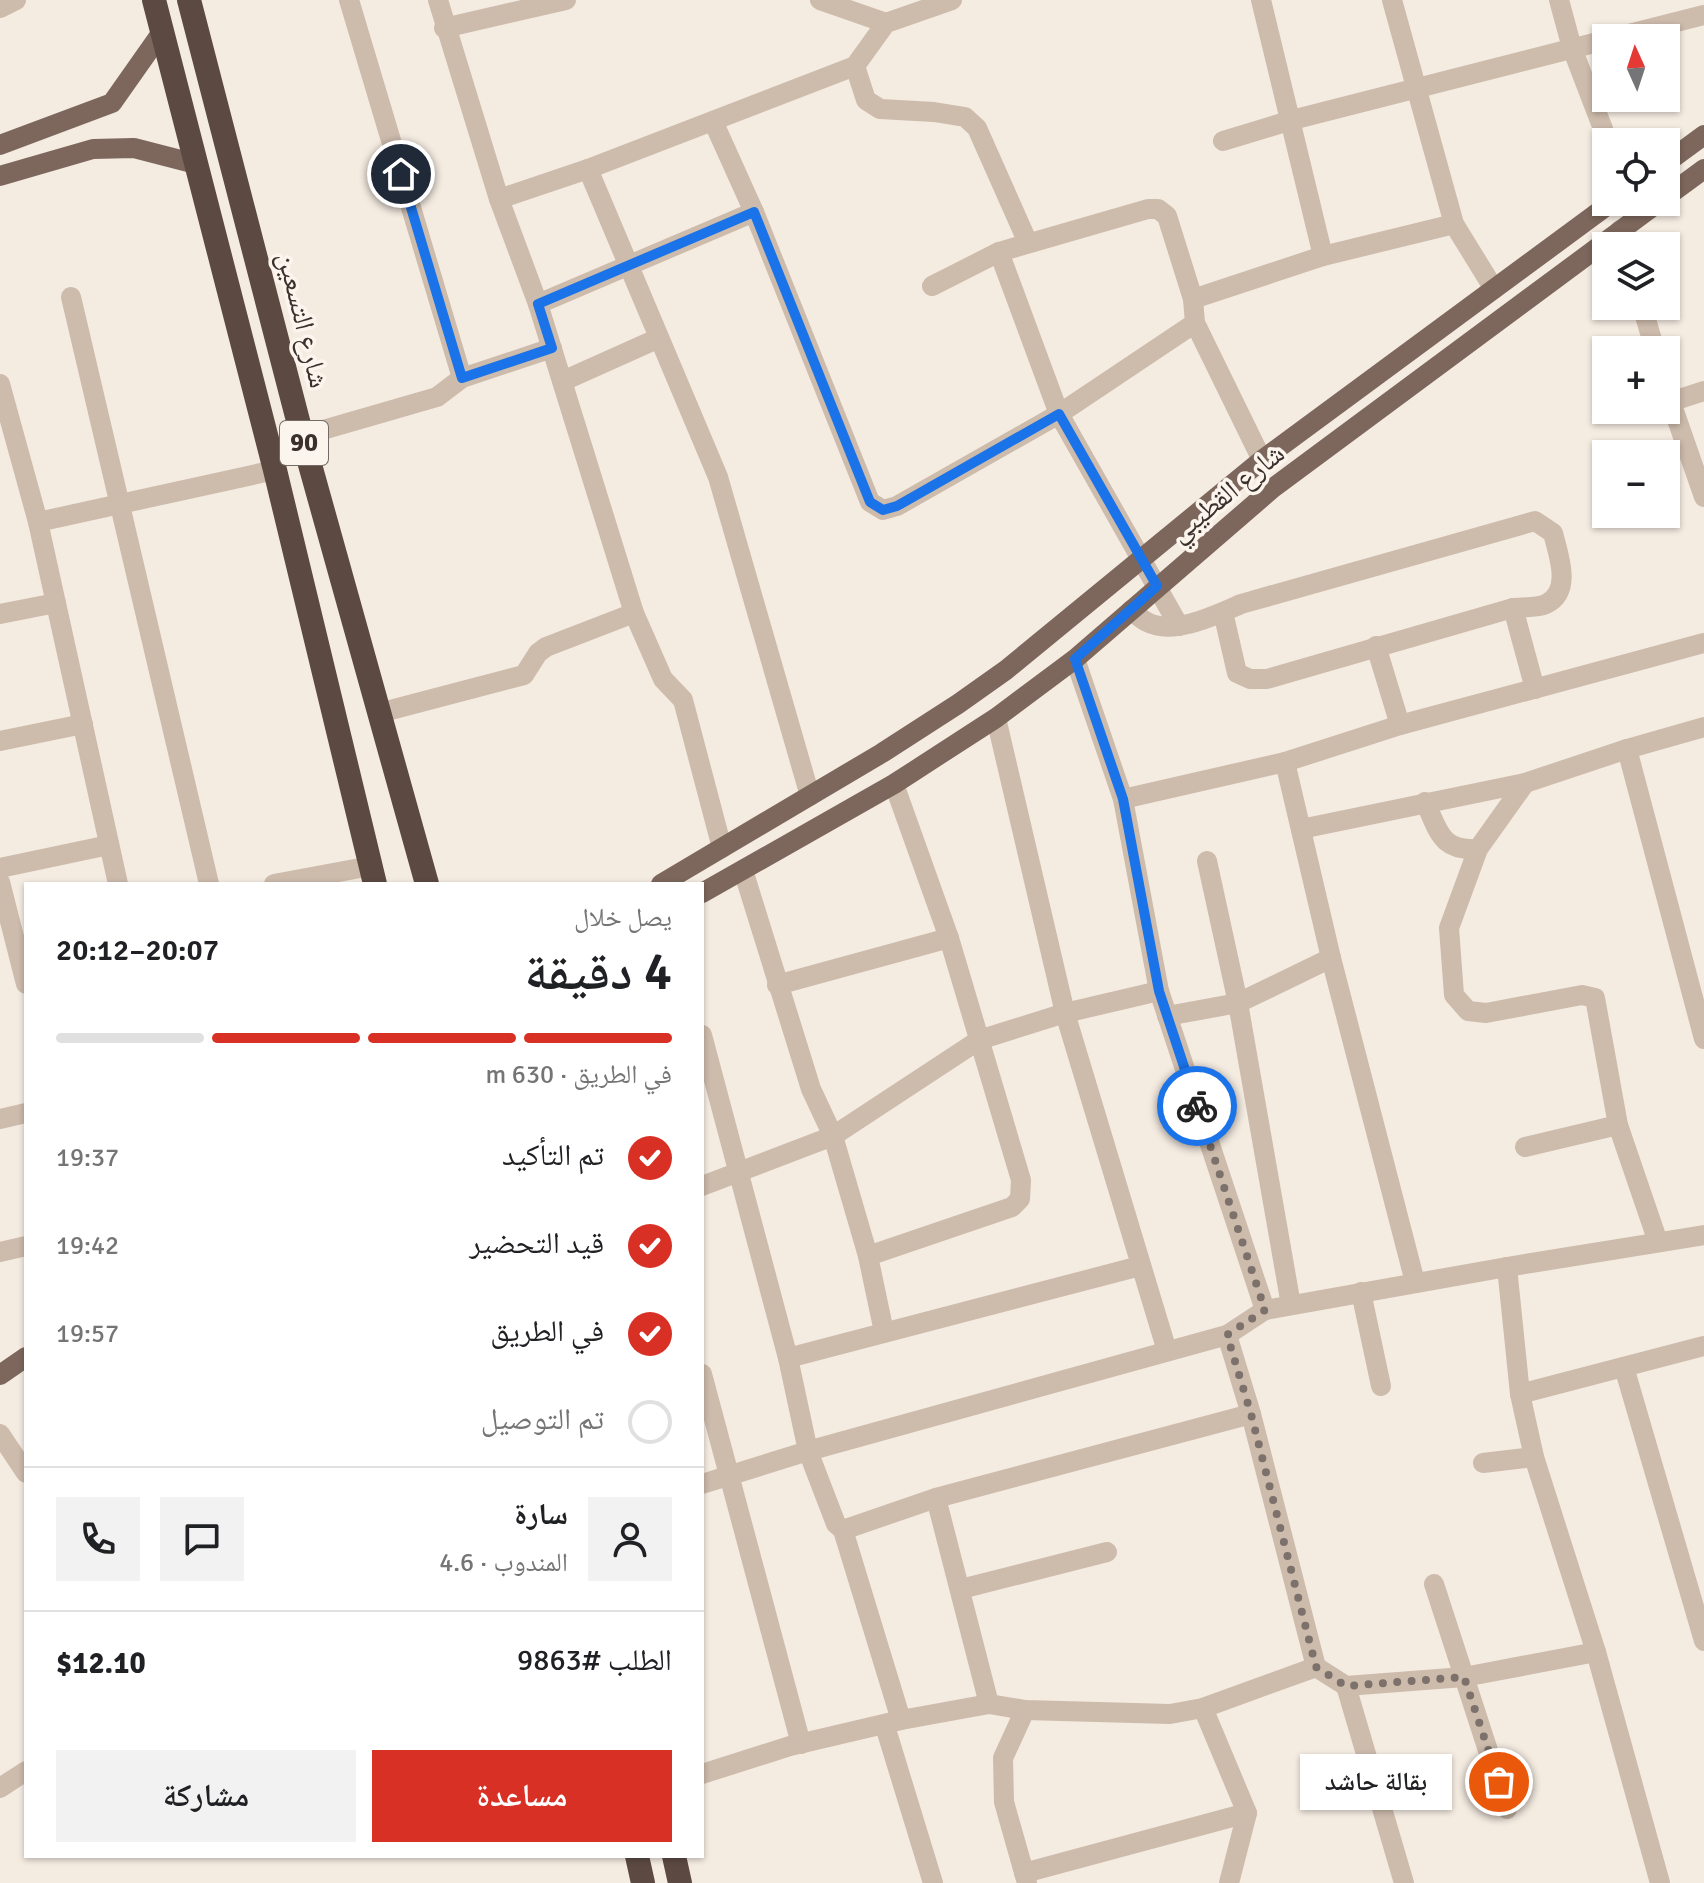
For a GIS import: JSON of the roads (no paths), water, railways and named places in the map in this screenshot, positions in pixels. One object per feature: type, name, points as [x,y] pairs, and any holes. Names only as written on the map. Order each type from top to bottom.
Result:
[{"type":"highway","name":"90","points":[[154,0],[275,470],[373,875]]},
{"type":"highway","name":"شارع التسعين","points":[[189,0],[302,436],[426,882]]},
{"type":"highway","points":[[637,1858],[643,1883]]},
{"type":"highway","points":[[674,1858],[680,1883]]},
{"type":"main road","points":[[0,145],[112,103],[162,32]]},
{"type":"main road","points":[[1680,153],[1704,135]]},
{"type":"main road","points":[[0,176],[93,149],[134,148],[196,164]]},
{"type":"main road","points":[[1680,187],[1704,169]]},
{"type":"main road","name":"شارع القطيبي","points":[[664,882],[810,796],[958,704],[1006,670],[1262,460],[1593,216]]},
{"type":"main road","name":"شارع القطيبي","points":[[1628,232],[1645,216]]},
{"type":"main road","name":"شارع القطيبي","points":[[704,892],[894,784],[996,718],[1075,659],[1273,488],[1592,259]]},
{"type":"main road","points":[[0,1375],[24,1358]]},
{"type":"street","points":[[0,8],[16,0]]},
{"type":"street","points":[[349,0],[462,378]]},
{"type":"street","points":[[438,0],[444,28],[499,199],[563,381],[634,613],[663,679],[683,700],[722,848]]},
{"type":"street","points":[[444,28],[566,0]]},
{"type":"street","points":[[820,0],[886,23]]},
{"type":"street","points":[[499,199],[588,169],[855,66],[886,23],[952,0]]},
{"type":"street","points":[[1261,0],[1323,256]]},
{"type":"street","points":[[1392,0],[1454,224],[1494,289]]},
{"type":"street","points":[[1559,0],[1572,48],[1603,128]]},
{"type":"street","points":[[1702,0],[1704,7]]},
{"type":"street","points":[[1668,24],[1704,15]]},
{"type":"street","points":[[1223,141],[1292,120],[1592,43]]},
{"type":"street","points":[[855,66],[866,100],[880,109],[965,117],[977,128],[1028,243]]},
{"type":"street","points":[[713,121],[754,212],[870,502],[883,510],[897,506],[1059,414],[1195,323]]},
{"type":"street","points":[[588,169],[718,477],[810,796]]},
{"type":"street","points":[[932,286],[999,252],[1148,209],[1158,209],[1167,216],[1193,299],[1195,323],[1262,460]]},
{"type":"street","points":[[538,304],[628,263],[754,212]]},
{"type":"street","points":[[1193,299],[1323,256],[1454,224]]},
{"type":"street","points":[[999,252],[1059,414],[1179,626]]},
{"type":"street","points":[[71,297],[209,882]]},
{"type":"street","points":[[563,381],[659,338]]},
{"type":"street","points":[[302,436],[437,397],[462,378],[552,348]]},
{"type":"street","points":[[0,384],[38,522],[118,882]]},
{"type":"street","points":[[1680,394],[1704,391]]},
{"type":"street","points":[[1678,424],[1704,497]]},
{"type":"street","points":[[38,522],[275,470]]},
{"type":"street","points":[[1131,610],[1149,624],[1179,626],[1241,604],[1535,521],[1553,533],[1563,577],[1556,593],[1546,604],[1513,608],[1267,679],[1250,679],[1237,673],[1223,612]]},
{"type":"street","points":[[0,614],[56,603]]},
{"type":"street","points":[[1513,608],[1535,689]]},
{"type":"street","points":[[379,713],[524,675],[538,653],[546,647],[634,613]]},
{"type":"street","points":[[1123,799],[1285,762],[1400,725],[1704,643]]},
{"type":"street","points":[[1376,646],[1400,725]]},
{"type":"street","points":[[1075,659],[1123,799],[1159,991],[1265,1310]]},
{"type":"street","points":[[996,718],[1065,1013],[1167,1351]]},
{"type":"street","points":[[0,741],[83,724]]},
{"type":"street","points":[[1301,829],[1525,783],[1704,727]]},
{"type":"street","points":[[1627,749],[1704,1039]]},
{"type":"street","points":[[1285,762],[1331,958],[1415,1282]]},
{"type":"street","points":[[1525,783],[1478,849],[1449,928],[1454,995],[1468,1011],[1486,1013],[1582,995],[1595,998],[1618,1125],[1658,1242]]},
{"type":"street","points":[[868,1256],[1012,1207],[1020,1199],[1021,1180],[949,938],[894,784]]},
{"type":"street","points":[[1425,802],[1445,843],[1460,850],[1478,849]]},
{"type":"street","points":[[0,868],[109,845]]},
{"type":"street","points":[[1207,861],[1238,1003],[1291,1305]]},
{"type":"street","points":[[743,870],[811,1089],[833,1136],[868,1256],[884,1332]]},
{"type":"street","points":[[296,882],[373,875]]},
{"type":"street","points":[[0,882],[24,976]]},
{"type":"street","points":[[777,985],[949,938]]},
{"type":"street","points":[[1167,1016],[1238,1003],[1331,958]]},
{"type":"street","points":[[704,1185],[833,1136],[979,1040],[1065,1013],[1159,991]]},
{"type":"street","points":[[704,1042],[788,1358],[808,1451],[836,1524],[843,1530],[933,1883]]},
{"type":"street","points":[[0,1119],[24,1113]]},
{"type":"street","points":[[1525,1147],[1618,1125]]},
{"type":"street","points":[[704,1484],[808,1451],[1227,1335],[1265,1310],[1704,1235]]},
{"type":"street","points":[[0,1252],[24,1246]]},
{"type":"street","points":[[788,1358],[1140,1266]]},
{"type":"street","points":[[1507,1267],[1520,1394],[1534,1457],[1596,1652],[1660,1883]]},
{"type":"street","points":[[1361,1292],[1381,1386]]},
{"type":"street","points":[[1227,1335],[1251,1414],[1316,1667],[1346,1686],[1464,1677],[1596,1652]]},
{"type":"street","points":[[1520,1394],[1704,1346]]},
{"type":"street","points":[[1624,1367],[1704,1641]]},
{"type":"street","points":[[704,1381],[801,1744]]},
{"type":"street","points":[[843,1530],[936,1498],[1251,1414]]},
{"type":"street","points":[[0,1434],[24,1470]]},
{"type":"street","points":[[1483,1463],[1534,1457]]},
{"type":"street","points":[[936,1498],[989,1704]]},
{"type":"street","points":[[961,1589],[1107,1552]]},
{"type":"street","points":[[1434,1584],[1507,1809]]},
{"type":"street","points":[[704,1773],[801,1744],[989,1704],[1025,1710],[1170,1714],[1203,1708],[1316,1667]]},
{"type":"street","points":[[1346,1686],[1404,1883]]},
{"type":"street","points":[[1203,1708],[1247,1813],[1229,1883]]},
{"type":"street","points":[[1025,1710],[1003,1758],[1004,1802],[1025,1878],[1247,1813]]},
{"type":"street","points":[[0,1788],[24,1772]]},
{"type":"place","name":"بقالة حاشد","points":[[1499,1782]]}]
